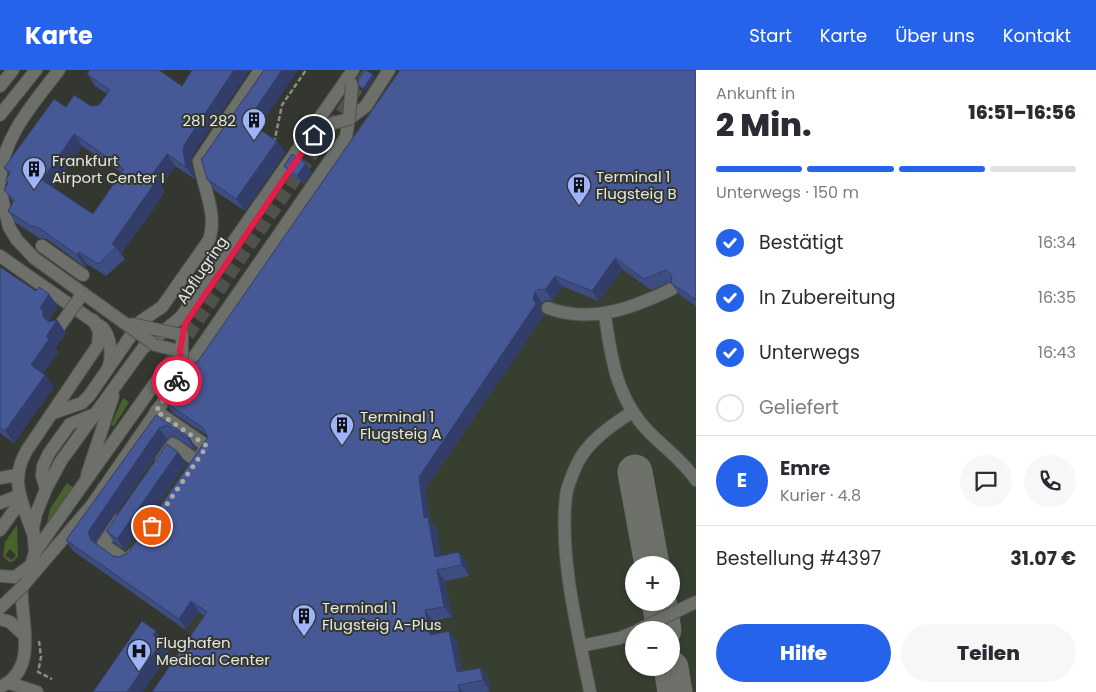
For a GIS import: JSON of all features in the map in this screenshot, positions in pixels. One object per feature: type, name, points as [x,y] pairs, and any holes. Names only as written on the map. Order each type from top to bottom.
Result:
[{"type":"street","points":[[0,86],[13,70]]},
{"type":"street","points":[[0,115],[36,70]]},
{"type":"street","points":[[0,181],[9,143],[21,120],[59,70]]},
{"type":"street","points":[[53,413],[82,402],[108,369],[141,321],[162,306],[209,240],[212,231],[213,215],[199,161],[260,70]]},
{"type":"street","points":[[0,576],[11,578],[23,573],[31,565],[37,543],[36,514],[46,489],[61,461],[143,348],[181,318],[354,70]]},
{"type":"street","name":"Abflugring","points":[[182,374],[180,351],[182,335],[192,313],[314,135],[354,70]]},
{"type":"street","points":[[0,608],[50,557],[75,527],[346,137],[351,89],[361,70]]},
{"type":"street","points":[[314,135],[330,124],[349,119],[366,106],[389,74]]},
{"type":"street","points":[[371,119],[389,74]]},
{"type":"street","points":[[182,374],[199,368],[360,135]]},
{"type":"street","points":[[0,189],[5,215],[17,240],[34,258],[155,345],[180,351]]},
{"type":"street","points":[[42,246],[85,271],[65,301]]},
{"type":"street","points":[[0,256],[103,328],[108,336],[111,355],[108,369]]},
{"type":"street","points":[[548,308],[577,314],[605,315],[630,308],[672,289]]},
{"type":"street","points":[[59,327],[83,293]]},
{"type":"street","points":[[605,315],[613,367],[618,385],[632,412],[650,434],[674,454],[696,480]]},
{"type":"street","points":[[37,543],[20,495],[17,475],[21,461],[98,345],[99,331],[93,320]]},
{"type":"street","points":[[125,322],[182,335]]},
{"type":"street","points":[[37,543],[84,484],[168,365]]},
{"type":"street","points":[[84,484],[117,384]]},
{"type":"street","points":[[37,543],[74,516],[136,428],[137,410]]},
{"type":"street","points":[[152,474],[173,444],[194,465],[206,447],[205,444],[156,411]]},
{"type":"street","points":[[590,692],[564,543],[566,494],[578,463],[593,442],[610,426],[632,412]]},
{"type":"street","points":[[0,478],[17,475]]},
{"type":"street","points":[[0,503],[20,495]]},
{"type":"street","points":[[0,530],[15,509],[20,495]]},
{"type":"street","points":[[125,512],[104,544],[127,560],[141,543]]},
{"type":"street","points":[[4,685],[24,663],[20,591],[23,573]]},
{"type":"street","points":[[657,621],[696,602]]},
{"type":"street","points":[[0,619],[10,622],[24,636]]},
{"type":"street","points":[[581,646],[625,636]]},
{"type":"street","points":[[4,685],[37,692]]},
{"type":"path","points":[[269,151],[277,136],[282,105],[306,70]]},
{"type":"shaded area","points":[[398,70],[696,70],[696,692],[167,692],[201,642],[73,551],[176,408],[181,383]]},
{"type":"green space","points":[[123,398],[129,402],[114,426],[111,425]]},
{"type":"green space","points":[[67,483],[77,490],[45,531],[50,509]]},
{"type":"green space","points":[[17,525],[18,556],[14,561],[9,562],[3,556],[5,542]],"holes":[[[10,549],[16,555],[12,560],[5,555]]]},
{"type":"building","name":"Frankfurt Airport Center I","points":[[90,70],[159,70],[182,86],[192,70],[234,70],[184,145],[183,151],[186,167],[167,154],[151,176],[157,180],[112,244],[116,247],[98,264],[79,252],[77,255],[38,227],[31,226],[8,211],[14,200],[4,190],[8,183],[6,179],[11,172],[4,168],[54,99],[66,107],[74,95],[91,106],[99,105],[110,90],[87,74]],"holes":[[[74,134],[124,169],[93,214],[42,180]]]},
{"type":"building","points":[[264,70],[282,70],[247,121],[277,141],[236,199],[207,179],[201,158]]},
{"type":"building","points":[[365,70],[373,74],[363,89],[358,85],[358,80]]},
{"type":"building","points":[[400,70],[696,70],[696,300],[671,283],[672,275],[666,270],[644,279],[615,258],[592,291],[555,276],[545,290],[539,289],[535,292],[533,299],[536,304],[419,477],[424,518],[428,517],[435,557],[459,552],[462,565],[437,570],[444,607],[425,610],[430,635],[449,631],[457,672],[480,668],[483,680],[458,685],[460,692],[152,692],[207,612],[191,601],[179,619],[66,540],[156,415],[189,437],[188,439],[167,425],[159,428],[88,532],[91,540],[113,556],[119,557],[128,553],[208,437],[202,427],[165,402],[182,378],[177,375],[180,370],[198,361]]},
{"type":"building","points":[[292,154],[306,163],[297,176],[284,166]]},
{"type":"building","points":[[0,267],[36,291],[39,287],[49,294],[40,308],[43,310],[43,317],[49,322],[57,320],[46,337],[49,339],[31,365],[45,375],[5,431],[0,427]]},
{"type":"building","points":[[167,444],[178,452],[117,539],[106,531]]},
{"type":"building","points":[[142,621],[156,631],[153,635],[162,641],[127,692],[93,692]]},
{"type":"taxiway","points":[[635,472],[650,556]]},
{"type":"taxiway","points":[[661,611],[662,621]]},
{"type":"taxiway","points":[[672,676],[675,692]]},
{"type":"tunnel","points":[[168,365],[370,70]]},
{"type":"way so far","points":[[152,526],[207,446],[156,411],[177,381]]},
{"type":"place","name":"281 282","points":[[254,141]]},
{"type":"place","name":"Frankfurt Airport Center I","points":[[34,190]]},
{"type":"place","name":"Terminal 1 Flugsteig B","points":[[579,206]]},
{"type":"place","name":"Terminal 1 Flugsteig A","points":[[342,446]]},
{"type":"place","name":"Terminal 1 Flugsteig A-Plus","points":[[304,637]]},
{"type":"place","name":"Flughafen Medical Center","points":[[139,672]]},
{"type":"route","points":[[177,381],[182,374],[180,351],[185,324],[314,135]]}]
